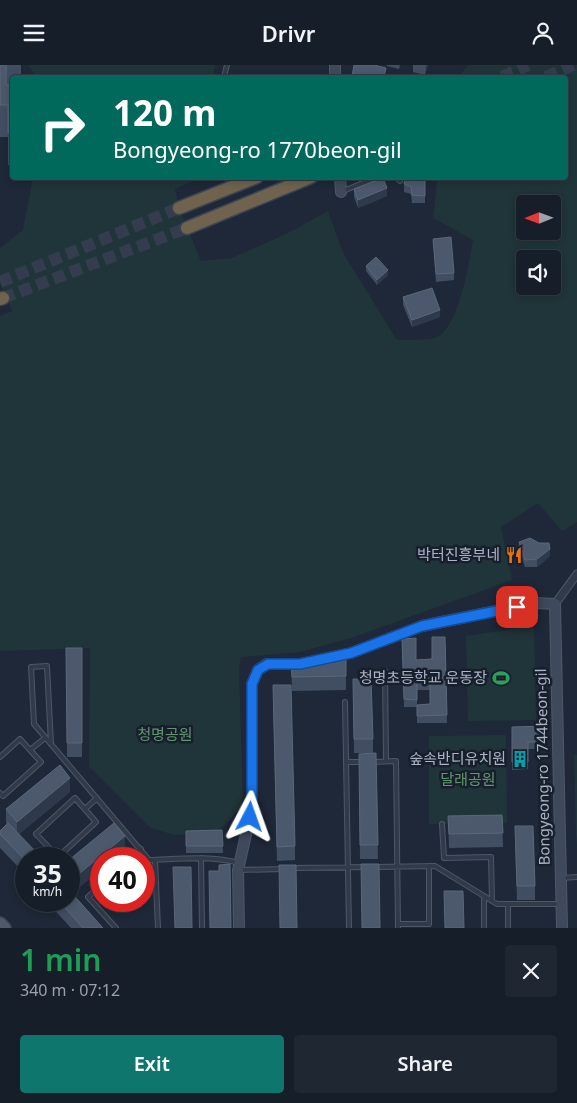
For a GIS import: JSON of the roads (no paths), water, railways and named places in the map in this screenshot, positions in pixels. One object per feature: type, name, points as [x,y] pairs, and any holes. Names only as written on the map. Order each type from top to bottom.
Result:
[{"type":"highway","points":[[179,208],[249,180]]},
{"type":"highway","points":[[187,228],[304,180]]},
{"type":"main road","points":[[0,923],[5,928]]},
{"type":"street","points":[[340,180],[341,192]]},
{"type":"street","points":[[239,928],[239,867],[252,808],[252,684],[258,670],[268,664],[300,664],[351,653],[422,626],[536,603],[555,604],[577,574]]},
{"type":"street","name":"Bongyeong-ro 1744beon-gil","points":[[555,604],[562,928]]},
{"type":"lane","points":[[341,192],[371,180]]},
{"type":"lane","points":[[51,744],[47,666],[31,667],[34,725],[139,847]]},
{"type":"lane","points":[[385,671],[386,761]]},
{"type":"lane","points":[[344,702],[349,928]]},
{"type":"lane","points":[[30,750],[45,738]]},
{"type":"lane","points":[[0,757],[20,739],[41,762],[3,796],[0,793]]},
{"type":"lane","points":[[346,762],[396,761],[398,926],[430,924],[429,866]]},
{"type":"lane","points":[[85,809],[97,798]]},
{"type":"lane","points":[[75,799],[85,809],[96,822],[58,857],[36,833],[75,799]]},
{"type":"lane","points":[[442,824],[444,858],[491,857],[492,901]]},
{"type":"lane","points":[[201,858],[202,928]]},
{"type":"lane","points":[[158,928],[155,860],[225,859],[239,867],[435,866],[497,904],[561,904]]},
{"type":"lane","points":[[561,878],[577,877]]},
{"type":"lane","points":[[484,896],[484,928]]},
{"type":"lane","points":[[508,904],[508,928]]},
{"type":"lane","points":[[102,912],[116,928]]},
{"type":"tunnel","points":[[506,75],[528,65]]},
{"type":"tunnel","points":[[550,75],[573,65]]},
{"type":"tunnel","points":[[0,282],[179,208]]},
{"type":"tunnel","points":[[3,298],[187,228]]},
{"type":"place","name":"박터진흥부네","points":[[514,555]]},
{"type":"place","name":"청명초등학교 운동장","points":[[501,678]]},
{"type":"place","name":"숲속반디유치원","points":[[520,759]]},
{"type":"park label","name":"청명공원","points":[[165,735]]},
{"type":"park label","name":"달래공원","points":[[468,780]]}]
